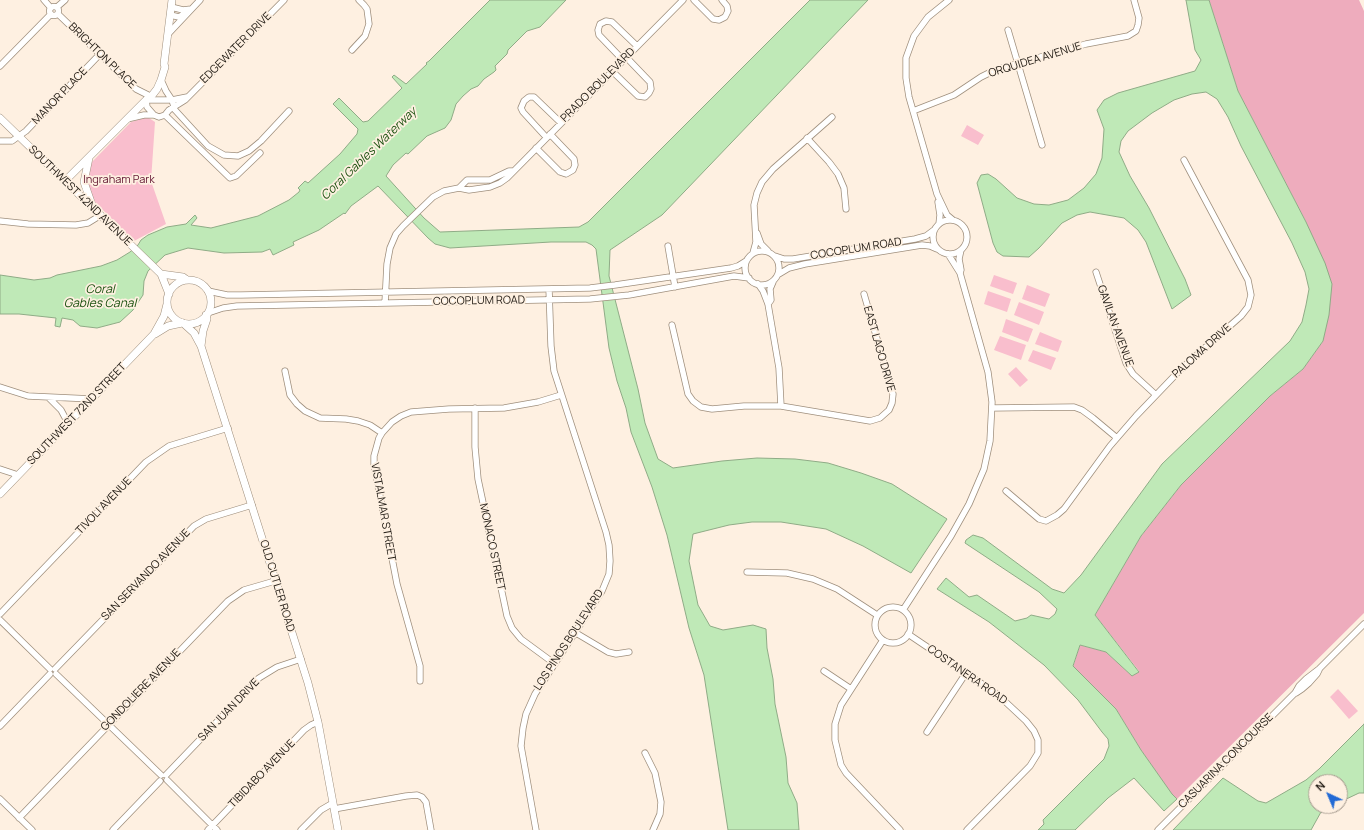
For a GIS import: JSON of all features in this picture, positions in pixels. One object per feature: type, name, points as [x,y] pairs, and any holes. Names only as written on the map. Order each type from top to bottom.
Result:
[{"type":"main road","points":[[147,98],[150,98],[153,94],[161,80],[165,67],[164,64],[172,4]]},
{"type":"main road","points":[[65,181],[147,98],[157,82],[164,64]]},
{"type":"main road","name":"SOUTHWEST 42ND AVENUE","points":[[0,118],[158,271],[169,294]]},
{"type":"main road","points":[[89,157],[84,182],[93,207]]},
{"type":"main road","points":[[158,271],[200,283],[208,291],[211,302],[207,314],[195,323],[183,323],[173,316],[169,311],[167,304],[169,294],[175,285],[187,280]]},
{"type":"main road","name":"SOUTHWEST 72ND STREET","points":[[0,494],[154,334],[164,316],[167,304]]},
{"type":"main road","name":"OLD CUTLER ROAD","points":[[201,346],[207,314]]},
{"type":"main road","name":"OLD CUTLER ROAD","points":[[183,323],[194,333],[201,346],[301,659],[318,722],[338,830]]},
{"type":"main road","name":"SOUTHWEST 72ND STREET","points":[[154,334],[171,325],[183,323]]},
{"type":"street","points":[[44,0],[59,11],[58,14],[51,14]]},
{"type":"street","points":[[0,66],[51,14],[50,11],[65,0]]},
{"type":"street","points":[[168,34],[200,0]]},
{"type":"street","name":"EDGEWATER DRIVE","points":[[167,112],[182,102],[284,0]]},
{"type":"street","points":[[352,50],[365,36],[369,24],[367,9],[359,0]]},
{"type":"street","name":"PRADO BOULEVARD","points":[[385,303],[386,270],[390,248],[396,234],[424,204],[444,191],[459,188],[469,190],[494,186],[507,178],[683,0]]},
{"type":"street","points":[[694,0],[711,17],[717,20],[723,19],[728,14],[727,6],[722,0]]},
{"type":"street","points":[[948,0],[925,21],[914,36],[906,58],[906,78],[908,93],[939,199],[947,215],[962,225],[967,235],[965,246],[957,253],[948,254],[937,249],[933,240],[934,230],[943,221],[953,220]]},
{"type":"street","name":"ORQUIDEA AVENUE","points":[[913,111],[949,98],[985,75],[1018,63],[1086,44],[1124,37],[1133,33],[1137,28],[1139,18],[1134,0]]},
{"type":"street","points":[[172,4],[183,10],[189,11]]},
{"type":"street","points":[[170,15],[178,17],[189,11]]},
{"type":"street","name":"BRIGHTON PLACE","points":[[58,14],[147,98]]},
{"type":"street","points":[[612,71],[638,96],[645,97],[649,93],[651,89],[650,82],[599,35],[598,30],[600,24],[606,21],[612,22],[637,46]]},
{"type":"street","points":[[1008,30],[1042,145]]},
{"type":"street","name":"MANOR PLACE","points":[[19,137],[100,54]]},
{"type":"street","points":[[161,80],[164,89],[172,100],[175,108],[208,146],[221,154],[231,156],[242,155],[253,148],[289,111]]},
{"type":"street","points":[[154,115],[147,107],[147,98],[172,100],[188,96]]},
{"type":"street","points":[[536,148],[560,172],[566,174],[571,172],[575,165],[574,159],[522,112],[521,108],[524,101],[529,97],[534,98],[561,123]]},
{"type":"street","points":[[162,99],[168,104],[167,112]]},
{"type":"street","points":[[127,119],[154,115],[159,117],[167,112]]},
{"type":"street","points":[[167,112],[230,178],[236,176],[260,153]]},
{"type":"street","points":[[753,253],[756,245],[754,205],[762,182],[769,173],[832,117]]},
{"type":"street","points":[[0,141],[11,141],[19,137]]},
{"type":"street","points":[[807,138],[833,165],[838,174],[844,188],[846,209]]},
{"type":"street","name":"PALOMA DRIVE","points":[[1006,491],[1039,519],[1046,521],[1057,515],[1064,509],[1083,481],[1117,438],[1156,395],[1182,368],[1246,310],[1251,299],[1251,291],[1248,280],[1184,160]]},
{"type":"street","name":"PRADO BOULEVARD","points":[[459,188],[466,180],[490,180],[509,171],[513,171]]},
{"type":"street","points":[[939,199],[939,224]]},
{"type":"street","points":[[0,221],[28,224],[76,225],[90,222],[101,215]]},
{"type":"street","name":"COCOPLUM ROAD","points":[[768,251],[775,256],[784,259],[794,259],[915,239],[926,236],[934,230]]},
{"type":"street","points":[[756,231],[762,246],[768,251]]},
{"type":"street","name":"COCOPLUM ROAD","points":[[778,274],[789,268],[813,263],[922,245],[937,249]]},
{"type":"street","points":[[668,246],[675,287]]},
{"type":"street","points":[[753,253],[763,250],[768,251]]},
{"type":"street","points":[[960,273],[961,270],[959,259],[961,250]]},
{"type":"street","name":"COCOPLUM ROAD","points":[[208,291],[230,295],[590,288],[731,268],[746,261],[753,253]]},
{"type":"street","points":[[903,610],[954,531],[976,490],[984,469],[989,449],[992,408],[990,384],[960,273],[948,254]]},
{"type":"street","points":[[768,304],[771,300],[770,289],[778,274],[780,264],[775,256]]},
{"type":"street","points":[[746,261],[745,270],[748,278]]},
{"type":"street","name":"GAVILAN AVENUE","points":[[1096,272],[1126,363],[1133,374],[1156,395]]},
{"type":"street","name":"COCOPLUM ROAD","points":[[207,314],[223,308],[236,306],[590,299],[616,297],[734,276],[748,278],[758,284]]},
{"type":"street","points":[[758,284],[763,285],[773,282]]},
{"type":"street","points":[[758,284],[763,291],[768,304],[779,368],[781,406]]},
{"type":"street","name":"LOS PINOS BOULEVARD","points":[[536,830],[523,760],[521,739],[524,720],[531,701],[576,633],[605,585],[609,574],[610,556],[608,539],[604,525],[554,371],[549,289]]},
{"type":"street","name":"EAST LAGO DRIVE","points":[[672,324],[688,394],[695,403],[709,409],[744,406],[781,406],[873,421],[880,418],[888,410],[893,399],[892,389],[864,294]]},
{"type":"street","points":[[285,372],[290,395],[297,404],[306,411],[320,418],[346,418],[358,420],[382,433]]},
{"type":"street","points":[[0,387],[20,394],[49,398],[92,400]]},
{"type":"street","name":"VISTALMAR STREET","points":[[420,681],[420,666],[397,584],[374,465],[375,451],[382,433],[396,419],[411,412],[517,406],[538,402],[561,395]]},
{"type":"street","points":[[49,398],[61,410],[68,423]]},
{"type":"street","name":"MONACO STREET","points":[[475,408],[475,446],[478,479],[507,616],[512,628],[521,639],[555,664]]},
{"type":"street","points":[[992,408],[1078,408],[1093,418],[1117,438]]},
{"type":"street","name":"TIVOLI AVENUE","points":[[0,614],[146,462],[169,446],[228,428]]},
{"type":"street","points":[[0,469],[18,475]]},
{"type":"street","name":"SAN SERVANDO AVENUE","points":[[0,726],[190,529],[206,519],[252,505]]},
{"type":"street","points":[[746,572],[787,572],[813,579],[838,589],[877,615]]},
{"type":"street","name":"GONDOLIERE AVENUE","points":[[19,818],[231,598],[239,592],[275,581]]},
{"type":"street","points":[[892,606],[903,610],[907,613],[911,621],[908,634],[899,642],[893,643],[883,640],[878,636],[875,631],[875,620],[877,615],[881,611],[892,606]]},
{"type":"street","points":[[0,620],[164,778],[213,828]]},
{"type":"street","name":"CASUARINA CONCOURSE","points":[[1158,830],[1295,693],[1309,683],[1317,674],[1319,669],[1364,624]]},
{"type":"street","points":[[576,633],[608,652],[616,654],[628,652]]},
{"type":"street","name":"COSTANERA ROAD","points":[[908,634],[997,694],[1020,715],[1034,731],[1039,744],[1038,753],[1030,766],[966,830]]},
{"type":"street","points":[[883,640],[841,705],[835,724],[835,740],[841,765],[856,784],[900,830]]},
{"type":"street","name":"SAN JUAN DRIVE","points":[[113,830],[260,678],[277,667],[301,659]]},
{"type":"street","points":[[824,671],[851,689]]},
{"type":"street","points":[[927,732],[966,673]]},
{"type":"street","name":"TIBIDABO AVENUE","points":[[213,828],[304,730],[318,722]]},
{"type":"street","points":[[645,753],[655,773],[661,802],[660,814],[653,830]]},
{"type":"street","points":[[301,830],[323,808],[410,795],[422,797],[427,805],[431,830]]},
{"type":"street","points":[[0,799],[32,830]]},
{"type":"green space","name":"Ingraham Park","points":[[149,118],[155,122],[151,181],[166,224],[134,241],[95,202],[90,194],[86,180],[91,163],[131,122]]},
{"type":"green space","points":[[967,125],[984,135],[978,145],[961,136]]},
{"type":"green space","points":[[994,275],[1017,283],[1013,294],[990,286]]},
{"type":"green space","points":[[1027,285],[1050,294],[1045,307],[1022,299]]},
{"type":"green space","points":[[988,291],[1011,299],[1007,312],[984,304]]},
{"type":"green space","points":[[1019,302],[1044,312],[1039,325],[1014,315]]},
{"type":"green space","points":[[1006,319],[1033,329],[1028,342],[1002,332]]},
{"type":"green space","points":[[1040,332],[1062,341],[1058,352],[1035,344]]},
{"type":"green space","points":[[1000,336],[1026,345],[1021,360],[994,350]]},
{"type":"green space","points":[[1033,350],[1056,358],[1051,370],[1028,361]]},
{"type":"green space","points":[[1016,367],[1028,380],[1020,387],[1008,374]]},
{"type":"green space","points":[[1338,689],[1358,711],[1349,719],[1330,697]]},
{"type":"shaded area","points":[[1209,0],[1359,0],[1364,11],[1364,613],[1177,799],[1172,795],[1141,750],[1116,709],[1073,667],[1080,645],[1106,652],[1132,676],[1139,671],[1095,615],[1141,536],[1181,485],[1270,396],[1303,369],[1323,341],[1306,222],[1238,91]]},
{"type":"water","points":[[490,0],[566,0],[540,27],[527,31],[508,50],[507,54],[495,66],[496,70],[484,79],[478,86],[471,89],[463,96],[456,104],[451,120],[445,128],[427,136],[408,154],[406,153],[393,165],[386,176],[424,218],[440,232],[579,227],[588,222],[810,0],[868,0],[662,215],[610,250],[609,276],[638,389],[645,423],[658,459],[673,468],[757,458],[795,459],[828,463],[892,484],[947,519],[911,573],[863,546],[826,529],[781,522],[752,522],[729,525],[693,534],[689,561],[698,605],[710,626],[723,630],[753,625],[766,629],[767,648],[773,679],[775,704],[786,757],[788,783],[797,803],[799,830],[728,830],[704,675],[689,628],[667,535],[652,487],[631,432],[626,408],[617,381],[609,348],[596,249],[592,245],[586,242],[551,242],[450,248],[435,244],[378,186],[351,206],[345,214],[344,213],[319,230],[293,242],[294,245],[273,255],[270,249],[262,252],[224,253],[188,248],[165,255],[148,271],[144,281],[143,295],[133,310],[120,322],[97,328],[80,326],[73,320],[62,318],[60,327],[55,326],[56,318],[19,314],[0,314],[0,275],[34,280],[50,278],[57,275],[101,266],[117,260],[130,252],[148,235],[167,227],[186,224],[195,215],[197,218],[191,225],[211,228],[258,216],[289,200],[299,192],[300,190],[298,188],[305,181],[308,183],[340,154],[357,134],[358,129],[333,104],[339,98],[363,122],[368,121],[402,88],[392,77],[394,75],[406,84]]},
{"type":"water","points":[[1186,0],[1209,0],[1238,91],[1306,222],[1325,263],[1332,284],[1329,315],[1323,341],[1303,369],[1270,396],[1181,485],[1141,536],[1095,615],[1139,672],[1132,676],[1106,652],[1080,645],[1073,666],[1116,709],[1141,750],[1177,799],[1164,811],[1134,778],[1108,798],[1075,830],[1038,830],[1044,824],[1043,820],[1104,759],[1109,746],[1108,739],[1078,700],[1044,665],[989,622],[937,589],[946,578],[969,597],[977,595],[1015,621],[1027,618],[1031,615],[1049,619],[1055,614],[1057,609],[1039,592],[965,543],[966,540],[973,535],[983,538],[1052,589],[1064,593],[1081,575],[1162,464],[1290,341],[1302,322],[1309,289],[1305,272],[1292,243],[1241,146],[1228,117],[1217,99],[1206,92],[1192,94],[1174,100],[1152,113],[1128,131],[1121,141],[1119,152],[1130,176],[1149,208],[1185,279],[1191,295],[1172,309],[1146,242],[1138,230],[1124,218],[1090,212],[1077,215],[1062,223],[1029,257],[1003,256],[997,252],[993,243],[977,183],[981,175],[988,174],[996,179],[1017,198],[1034,204],[1049,205],[1068,200],[1084,188],[1096,174],[1102,158],[1104,129],[1097,110],[1104,100],[1118,93],[1195,71],[1201,60],[1195,50]]},
{"type":"water","points":[[1364,724],[1364,793],[1359,793],[1348,798],[1348,774],[1313,774]]},
{"type":"water","points":[[1223,778],[1258,801],[1266,803],[1308,778],[1308,814],[1320,814],[1311,830],[1173,830]]},
{"type":"water label","name":"Coral Gables Waterway","points":[[369,154]]},
{"type":"water label","name":"Coral Gables Canal","points":[[100,297]]}]
